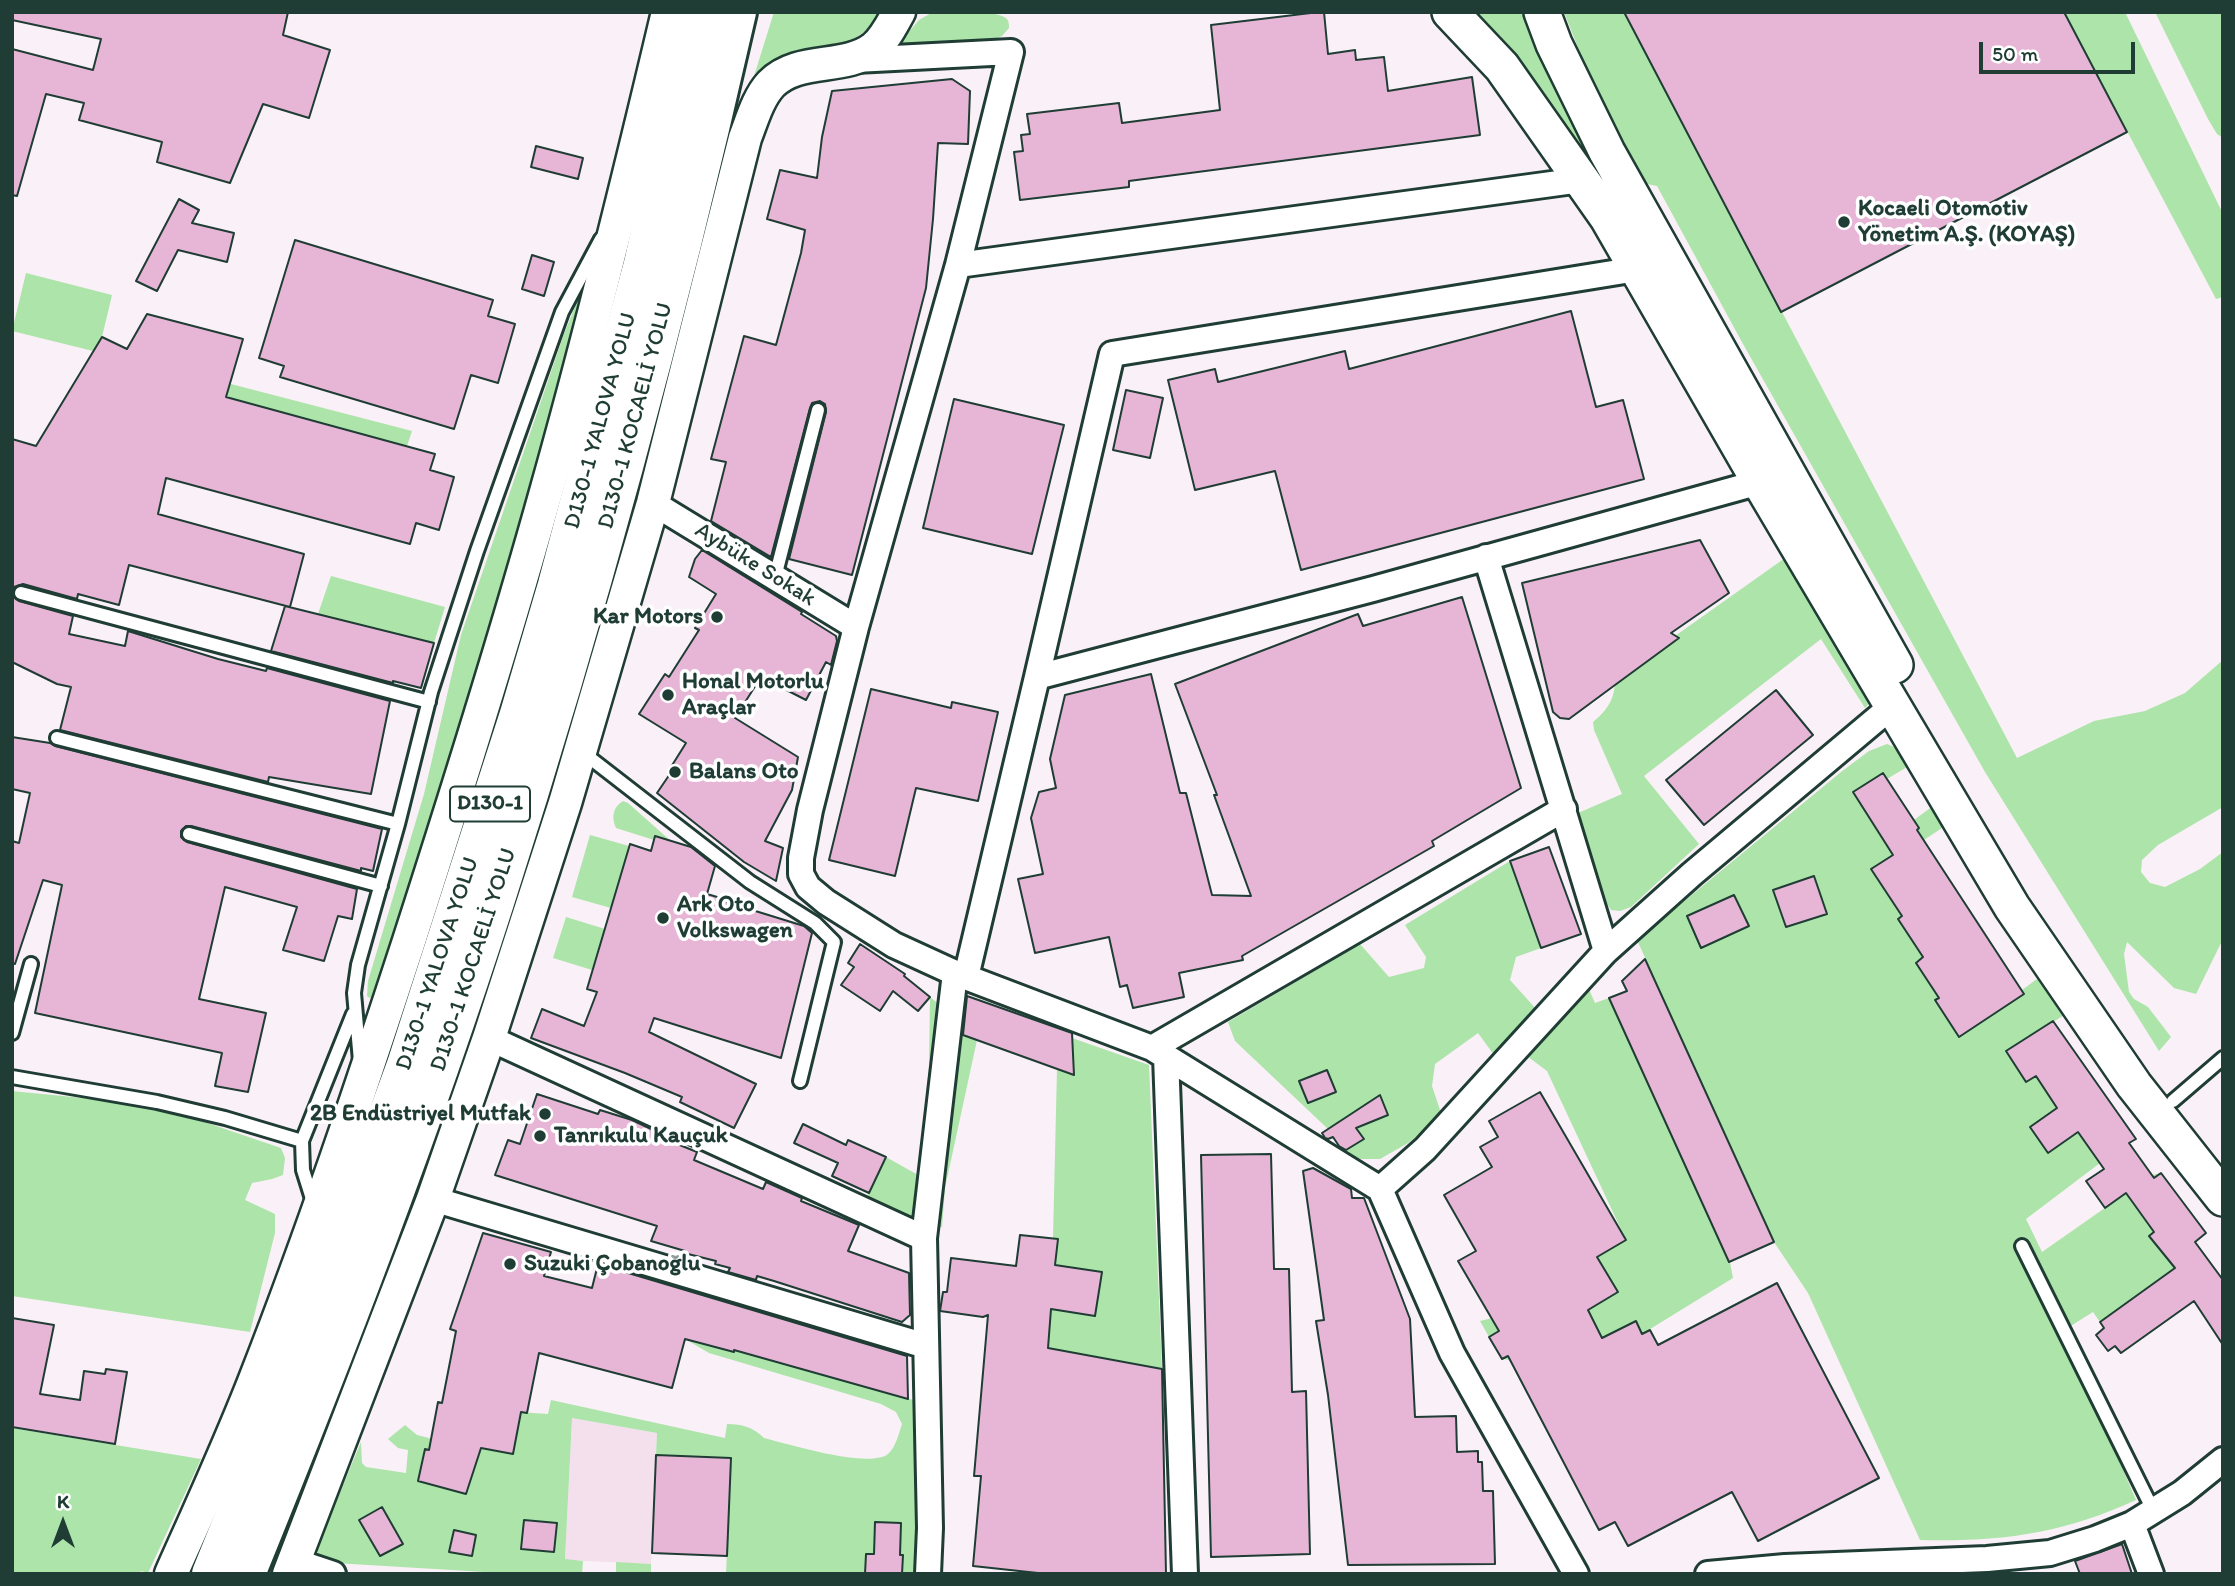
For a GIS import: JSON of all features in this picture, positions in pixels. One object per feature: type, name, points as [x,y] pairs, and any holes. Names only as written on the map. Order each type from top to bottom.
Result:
[{"type":"highway","name":"D130-1 YALOVA YOLU","points":[[211,1574],[300,1354],[406,1065],[519,714],[557,585],[643,264],[699,12]]},
{"type":"highway","name":"D130-1 KOCAELİ YOLU","points":[[246,1574],[333,1359],[397,1188],[495,904],[583,614],[633,435],[733,29],[749,12]]},
{"type":"highway","points":[[282,1570],[333,1359]]},
{"type":"main road","points":[[1450,12],[1502,67],[1608,218],[1760,482],[2012,906],[2134,1085],[2223,1198]]},
{"type":"main road","points":[[1542,12],[1554,44],[1607,152],[1916,702],[2029,895],[2150,1073],[2223,1165]]},
{"type":"street","points":[[171,1574],[256,1377],[317,1213],[363,1083],[451,811],[547,489],[625,192],[668,12]]},
{"type":"street","points":[[841,61],[873,49],[899,12]]},
{"type":"street","points":[[334,1574],[282,1570],[433,1199],[489,1038],[580,751],[653,503],[745,138],[760,101],[771,84],[804,67],[841,61],[1011,52],[958,265],[856,627],[810,810],[801,858],[801,874],[808,887],[825,902],[894,945],[960,975],[1159,1052],[1380,1189],[1452,1353],[1576,1574]]},
{"type":"street","points":[[958,265],[1581,180]]},
{"type":"street","points":[[928,1574],[930,1528],[923,1238],[960,975],[1037,677],[1112,354],[1637,269]]},
{"type":"street","points":[[1037,677],[1760,482]]},
{"type":"street","name":"Aybüke Sokak","points":[[653,503],[856,627]]},
{"type":"street","points":[[1486,557],[1606,951]]},
{"type":"street","points":[[1380,1189],[1425,1149],[1606,951],[1692,874],[1892,706]]},
{"type":"street","points":[[1159,1052],[1564,808]]},
{"type":"street","points":[[489,1038],[923,1238]]},
{"type":"street","points":[[1159,1052],[1185,1574]]},
{"type":"street","points":[[433,1199],[926,1346]]},
{"type":"street","points":[[1708,1574],[1785,1567],[1987,1559],[2053,1563],[2095,1539],[2154,1512],[2223,1460]]},
{"type":"street","points":[[2132,1524],[2151,1574]]},
{"type":"lane","points":[[363,1083],[354,993],[358,965],[429,702],[477,551],[562,312],[625,192]]},
{"type":"lane","points":[[775,578],[818,410]]},
{"type":"lane","points":[[21,593],[429,702]]},
{"type":"lane","points":[[57,738],[398,824]]},
{"type":"lane","points":[[580,751],[713,855],[815,923],[834,942],[800,1081]]},
{"type":"lane","points":[[189,834],[381,886]]},
{"type":"lane","points":[[12,1033],[31,964]]},
{"type":"lane","points":[[317,1213],[303,1170],[302,1141],[355,1010]]},
{"type":"lane","points":[[2172,1101],[2223,1058]]},
{"type":"lane","points":[[12,1077],[158,1102],[302,1141]]},
{"type":"lane","points":[[2022,1247],[2154,1512]]},
{"type":"shaded area","points":[[572,1418],[657,1433],[651,1564],[565,1560]]},
{"type":"green space","points":[[774,12],[883,12],[874,25],[852,40],[750,89]]},
{"type":"green space","points":[[933,12],[991,13],[1006,18],[1009,28],[1002,36],[991,41],[973,44],[908,48],[900,42],[919,20]]},
{"type":"green space","points":[[1479,12],[1521,12],[1692,336],[1468,19]]},
{"type":"green space","points":[[1564,12],[1624,12],[2017,758],[2094,721],[2145,711],[2185,693],[2223,660],[2223,807],[2158,845],[2142,860],[2141,872],[2150,883],[2165,887],[2200,869],[2223,852],[2223,939],[2196,994],[2174,988],[2127,942],[2124,954],[2129,992],[2134,999],[2148,1007],[2171,1037],[2159,1051],[1985,772],[1743,344],[1657,186],[1647,184],[1604,107]]},
{"type":"green space","points":[[2064,12],[2125,12],[2223,214],[2223,297],[2216,299]]},
{"type":"green space","points":[[2155,12],[2223,12],[2223,138],[2217,134],[2208,119]]},
{"type":"green space","points":[[593,271],[533,492],[473,690],[376,996],[370,998],[367,996],[368,981],[424,794],[461,635],[564,334],[580,294]]},
{"type":"green space","points":[[26,273],[112,295],[102,337],[93,351],[12,331]]},
{"type":"green space","points":[[123,356],[412,431],[407,446],[118,367]]},
{"type":"green space","points":[[1785,558],[1871,701],[1865,708],[1821,639],[1644,776],[1699,844],[1631,907],[1620,911],[1611,910],[1605,901],[1578,813],[1622,794],[1593,722],[1608,706],[1615,685],[1675,636]]},
{"type":"green space","points":[[331,576],[445,607],[434,643],[318,614]]},
{"type":"green space","points":[[1887,744],[1899,749],[1907,767],[1887,779],[1883,773],[1853,792],[1889,848],[1919,829],[1914,820],[1937,803],[1948,824],[1924,840],[1921,837],[1871,869],[1902,916],[1898,919],[1923,957],[1939,998],[1936,1000],[1959,1036],[2024,994],[2022,990],[2041,976],[2066,1014],[2006,1051],[2027,1082],[2074,1051],[2077,1055],[2039,1080],[2057,1108],[2030,1127],[2048,1153],[2114,1109],[2119,1114],[2083,1138],[2100,1163],[2026,1219],[2042,1252],[2152,1175],[2161,1173],[2128,1197],[2148,1225],[2185,1207],[2149,1237],[2170,1262],[2193,1254],[2100,1322],[2093,1312],[2069,1327],[2023,1239],[2014,1244],[2093,1400],[2136,1500],[2082,1521],[2030,1534],[1977,1539],[1920,1540],[1808,1293],[1774,1242],[1637,940],[1841,772],[1869,751]]},
{"type":"green space","points":[[623,801],[672,842],[654,840],[616,828],[614,813]]},
{"type":"green space","points":[[590,835],[629,846],[611,908],[572,897]]},
{"type":"green space","points":[[1510,861],[1541,948],[1516,957],[1510,980],[1537,1010],[1494,1055],[1478,1033],[1435,1064],[1432,1086],[1442,1116],[1408,1143],[1380,1159],[1360,1159],[1343,1152],[1328,1129],[1235,1041],[1228,1022],[1360,944],[1389,977],[1424,968],[1426,957],[1405,925]]},
{"type":"green space","points":[[566,917],[605,929],[592,970],[553,958]]},
{"type":"green space","points":[[1588,987],[1595,1003],[1609,998],[1730,1262],[1733,1278],[1642,1334],[1636,1321],[1602,1338],[1592,1319],[1510,1360],[1502,1359],[1617,1293],[1604,1270],[1489,1337],[1480,1321],[1492,1318],[1626,1240],[1547,1071],[1527,1056]]},
{"type":"green space","points":[[930,997],[941,1006],[916,1218],[909,1218],[866,1199],[886,1157],[918,1175],[929,1067]]},
{"type":"green space","points":[[961,1014],[961,1034],[977,1040],[945,1188],[942,1227],[937,1228]]},
{"type":"green space","points":[[1072,1038],[1149,1065],[1162,1369],[1053,1349],[1047,1352],[1058,1240],[1053,1238],[1057,1069],[1074,1074]]},
{"type":"green space","points":[[12,1091],[113,1101],[172,1111],[281,1148],[285,1158],[283,1175],[252,1183],[245,1200],[275,1214],[275,1233],[250,1332],[12,1296]]},
{"type":"green space","points":[[748,1305],[761,1311],[749,1354],[917,1401],[922,1574],[902,1574],[903,1555],[866,1554],[865,1574],[726,1574],[731,1458],[656,1455],[657,1433],[572,1418],[565,1559],[583,1561],[582,1574],[518,1574],[335,1563],[318,1557],[317,1547],[361,1442],[362,1463],[366,1467],[406,1473],[408,1450],[398,1448],[388,1439],[405,1425],[417,1435],[437,1440],[435,1451],[425,1449],[418,1481],[466,1493],[464,1445],[513,1454],[520,1419],[517,1417],[518,1412],[548,1414],[551,1400],[725,1438],[727,1424],[738,1425],[751,1429],[764,1438],[828,1454],[864,1459],[888,1454],[895,1444],[902,1424],[896,1412],[881,1404],[709,1353],[685,1339],[733,1352]]},
{"type":"green space","points":[[12,1428],[201,1459],[148,1573],[12,1574]]},
{"type":"green space","points":[[616,1562],[651,1564],[651,1574],[616,1574]]},
{"type":"building","points":[[13,12],[288,12],[283,35],[330,50],[309,118],[263,104],[230,183],[157,162],[162,142],[79,120],[84,103],[46,94],[17,196],[12,195],[12,49],[93,70],[101,39],[12,20]]},
{"type":"building","points":[[1324,12],[1328,54],[1355,50],[1356,60],[1384,57],[1388,91],[1472,77],[1480,135],[1129,181],[1129,187],[1020,200],[1014,152],[1023,151],[1021,135],[1030,134],[1027,114],[1119,103],[1122,123],[1220,110],[1211,25]]},
{"type":"building","name":"Kocaeli Otomotiv Yönetim A.Ş. (KOYAŞ)","points":[[1624,12],[2064,12],[2127,132],[1781,312]]},
{"type":"building","points":[[952,79],[970,91],[968,144],[938,143],[926,288],[852,575],[789,559],[826,412],[825,404],[820,401],[812,403],[810,408],[771,557],[711,521],[726,462],[711,459],[744,336],[776,345],[801,253],[805,230],[767,219],[780,170],[817,178],[832,91]]},
{"type":"building","points":[[536,146],[583,158],[578,179],[531,167]]},
{"type":"building","points":[[179,199],[199,210],[192,223],[234,233],[227,262],[178,250],[157,291],[136,281]]},
{"type":"building","points":[[295,240],[493,300],[488,316],[515,324],[498,383],[471,375],[454,429],[280,377],[284,366],[259,358]]},
{"type":"building","points":[[532,255],[554,262],[544,296],[522,289]]},
{"type":"building","points":[[1571,311],[1596,407],[1623,400],[1644,479],[1301,570],[1275,471],[1195,490],[1168,380],[1215,369],[1218,382],[1345,351],[1349,369]]},
{"type":"building","points":[[147,314],[243,339],[226,397],[435,454],[430,470],[454,477],[439,530],[416,523],[410,544],[166,478],[158,514],[304,554],[290,607],[129,565],[119,605],[78,594],[77,599],[23,584],[14,587],[13,596],[19,601],[73,616],[69,634],[125,646],[128,631],[218,659],[266,671],[267,668],[390,701],[371,794],[269,777],[268,782],[60,730],[71,687],[57,684],[12,662],[12,439],[36,446],[102,337],[127,349]]},
{"type":"building","points":[[1126,390],[1163,398],[1150,458],[1113,450]]},
{"type":"building","points":[[954,399],[1064,425],[1032,554],[923,528]]},
{"type":"building","points":[[1700,540],[1729,593],[1671,633],[1679,638],[1569,719],[1560,718],[1553,712],[1522,583]]},
{"type":"building","points":[[702,550],[836,636],[831,665],[826,662],[806,700],[761,677],[735,718],[798,757],[792,790],[765,841],[783,848],[776,881],[744,862],[657,793],[674,768],[671,767],[686,743],[639,714],[665,674],[669,677],[699,630],[695,628],[716,594],[689,577],[695,559]]},
{"type":"building","points":[[1462,597],[1521,788],[1432,841],[1434,846],[1242,956],[1243,960],[1179,973],[1184,997],[1133,1008],[1127,985],[1120,987],[1109,937],[1035,953],[1018,879],[1043,874],[1031,818],[1039,792],[1056,788],[1050,759],[1065,695],[1151,674],[1180,793],[1186,793],[1212,895],[1251,896],[1175,684],[1358,614],[1363,626]]},
{"type":"building","points":[[285,606],[434,643],[421,688],[271,651]]},
{"type":"building","points":[[871,689],[951,708],[952,702],[998,712],[978,801],[916,788],[895,876],[829,860]]},
{"type":"building","points":[[1776,690],[1813,735],[1704,825],[1666,780]]},
{"type":"building","points":[[12,737],[50,743],[382,829],[373,871],[361,868],[361,871],[191,826],[186,826],[181,831],[181,837],[187,842],[357,889],[352,919],[338,916],[324,961],[283,950],[297,907],[225,887],[199,999],[266,1013],[248,1092],[215,1086],[222,1053],[35,1013],[62,885],[43,880],[15,964],[12,963],[12,841],[19,843],[30,793],[12,789]]},
{"type":"building","points":[[1883,773],[2024,994],[1959,1037],[1935,1000],[1939,998],[1916,963],[1923,957],[1898,919],[1902,916],[1871,869],[1893,855],[1853,792]]},
{"type":"building","points":[[655,836],[691,847],[715,866],[707,894],[804,926],[812,933],[781,1058],[654,1018],[649,1032],[756,1084],[734,1128],[680,1102],[682,1097],[531,1038],[542,1009],[584,1026],[597,992],[587,989],[630,844],[651,851]]},
{"type":"building","points":[[1549,847],[1581,934],[1541,948],[1510,861]]},
{"type":"building","points":[[1814,876],[1827,914],[1786,927],[1773,890]]},
{"type":"building","points":[[1734,895],[1749,926],[1701,948],[1687,916]]},
{"type":"building","points":[[860,944],[905,974],[904,976],[930,997],[918,1011],[893,991],[880,1011],[841,985],[854,967],[848,963]]},
{"type":"building","points":[[1645,959],[1774,1242],[1729,1262],[1609,998],[1627,991],[1622,981]]},
{"type":"building","points":[[967,996],[1072,1033],[1074,1075],[963,1035]]},
{"type":"building","points":[[2053,1021],[2136,1139],[2129,1143],[2154,1178],[2161,1173],[2206,1233],[2195,1242],[2223,1280],[2223,1345],[2194,1301],[2121,1353],[2115,1346],[2108,1351],[2096,1335],[2104,1328],[2100,1322],[2175,1268],[2149,1236],[2154,1232],[2126,1193],[2105,1208],[2086,1181],[2104,1169],[2078,1132],[2048,1153],[2030,1127],[2057,1108],[2036,1076],[2026,1082],[2006,1051]]},
{"type":"building","points":[[1327,1070],[1336,1092],[1308,1103],[1299,1081]]},
{"type":"building","points":[[1540,1092],[1626,1240],[1597,1257],[1618,1292],[1588,1310],[1602,1338],[1636,1321],[1642,1334],[1650,1330],[1658,1345],[1777,1283],[1879,1478],[1758,1541],[1732,1492],[1628,1546],[1615,1522],[1599,1530],[1508,1356],[1502,1359],[1489,1337],[1499,1331],[1458,1261],[1476,1251],[1444,1195],[1492,1167],[1480,1147],[1498,1137],[1489,1121]]},
{"type":"building","points":[[537,1094],[598,1114],[600,1110],[632,1120],[666,1136],[665,1139],[697,1152],[694,1160],[763,1189],[766,1182],[802,1198],[801,1201],[859,1225],[848,1251],[909,1273],[910,1315],[902,1322],[757,1276],[756,1280],[728,1272],[730,1268],[715,1264],[716,1261],[651,1241],[657,1226],[495,1175],[508,1140],[520,1144]]},
{"type":"building","points":[[1380,1095],[1388,1115],[1356,1128],[1364,1139],[1346,1150],[1339,1146],[1333,1137],[1325,1138],[1322,1133]]},
{"type":"building","points":[[803,1124],[846,1145],[848,1140],[886,1157],[869,1193],[832,1176],[838,1163],[794,1143]]},
{"type":"building","points":[[1271,1154],[1274,1269],[1289,1269],[1292,1392],[1306,1391],[1310,1554],[1211,1557],[1201,1155]]},
{"type":"building","points":[[1313,1168],[1351,1189],[1352,1198],[1364,1198],[1410,1319],[1415,1417],[1456,1416],[1457,1452],[1478,1451],[1478,1462],[1482,1462],[1483,1491],[1493,1491],[1495,1564],[1348,1565],[1328,1395],[1316,1321],[1324,1320],[1303,1171]]},
{"type":"building","points":[[483,1233],[551,1252],[544,1276],[592,1288],[598,1264],[907,1356],[908,1399],[734,1350],[685,1339],[672,1388],[539,1353],[527,1413],[521,1412],[513,1454],[481,1448],[466,1494],[418,1481],[425,1449],[429,1450],[438,1402],[442,1403],[456,1331],[450,1329]]},
{"type":"building","points":[[1020,1235],[1058,1239],[1055,1265],[1102,1272],[1095,1316],[1051,1309],[1048,1348],[1162,1369],[1166,1574],[1047,1574],[973,1566],[981,1476],[974,1476],[988,1315],[983,1317],[940,1311],[943,1292],[947,1292],[951,1258],[1016,1266]]},
{"type":"building","points":[[12,1318],[54,1325],[40,1394],[80,1400],[84,1371],[105,1374],[106,1369],[127,1372],[115,1444],[12,1427]]},
{"type":"building","points":[[656,1455],[731,1458],[727,1556],[652,1553]]},
{"type":"building","points":[[382,1507],[403,1544],[380,1556],[359,1520]]},
{"type":"building","points":[[524,1520],[557,1523],[554,1552],[521,1549]]},
{"type":"building","points":[[875,1522],[901,1523],[902,1574],[865,1574],[866,1554],[874,1554]]},
{"type":"building","points":[[454,1530],[476,1535],[472,1556],[449,1552]]},
{"type":"building","points":[[2122,1544],[2132,1574],[2080,1574],[2075,1561]]},
{"type":"place","name":"Kocaeli Otomotiv Yönetim A.Ş. (KOYAŞ)","points":[[1844,222]]},
{"type":"place","name":"Kar Motors","points":[[717,617]]},
{"type":"place","name":"Honal Motorlu Araçlar","points":[[668,695]]},
{"type":"place","name":"Balans Oto","points":[[675,772]]},
{"type":"place","name":"Ark Oto Volkswagen","points":[[663,918]]},
{"type":"place","name":"2B Endüstriyel Mutfak","points":[[545,1114]]},
{"type":"place","name":"Tanrıkulu Kauçuk","points":[[540,1136]]},
{"type":"place","name":"Suzuki Çobanoğlu","points":[[510,1264]]}]
